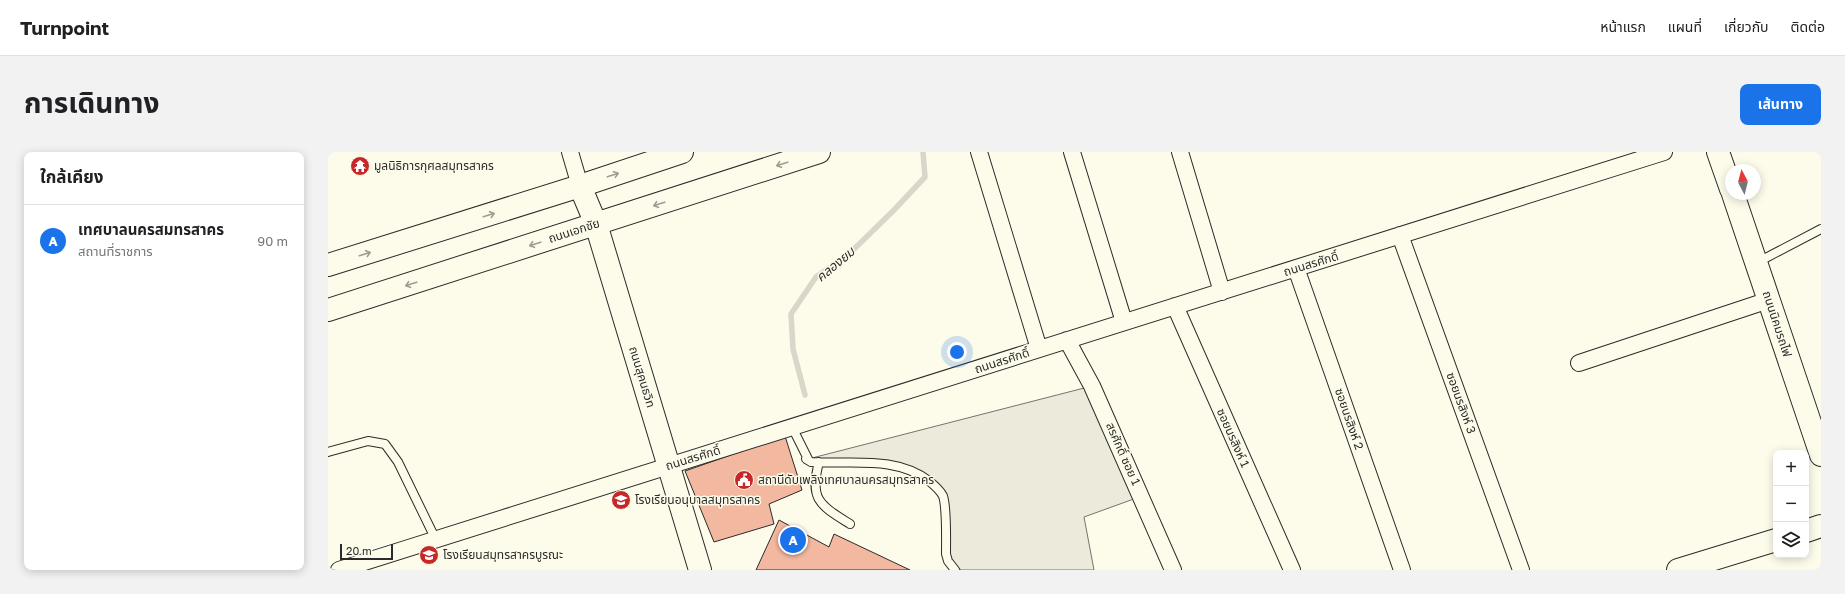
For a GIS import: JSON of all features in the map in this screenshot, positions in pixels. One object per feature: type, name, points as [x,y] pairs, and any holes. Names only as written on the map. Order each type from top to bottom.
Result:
[{"type":"main road","points":[[328,265],[580,186],[682,152]]},
{"type":"main road","name":"ถนนเอกชัย","points":[[328,310],[819,152]]},
{"type":"main road","points":[[1718,152],[1725,172]]},
{"type":"main road","name":"ถนนสุคนธวิท","points":[[580,186],[596,224],[700,570]]},
{"type":"main road","name":"ถนนนิคมรถไฟ","points":[[1735,200],[1821,455]]},
{"type":"main road","points":[[1809,530],[1821,526]]},
{"type":"main road","points":[[1678,570],[1773,541]]},
{"type":"street","points":[[570,152],[580,186]]},
{"type":"street","points":[[979,152],[1039,349]]},
{"type":"street","points":[[1072,152],[1124,322]]},
{"type":"street","points":[[1180,152],[1222,292]]},
{"type":"street","name":"ถนนสรศักดิ์","points":[[339,570],[1664,152]]},
{"type":"street","name":"ซอยนรสิงห์ 3","points":[[1400,235],[1521,570]]},
{"type":"street","name":"ซอยนรสิงห์ 2","points":[[1296,268],[1402,570]]},
{"type":"street","points":[[1579,363],[1769,300]]},
{"type":"street","name":"ซอยนรสิงห์ 1","points":[[1175,306],[1292,570]]},
{"type":"street","name":"สรศักดิ์ ซอย 1","points":[[1067,340],[1092,386],[1173,570]]},
{"type":"lane","points":[[1757,262],[1821,229]]},
{"type":"lane","points":[[792,427],[808,459],[806,459],[819,462],[874,462],[908,468],[934,485],[943,498],[946,554],[948,561],[955,570]]},
{"type":"lane","points":[[328,452],[368,441],[385,444],[398,462],[436,540]]},
{"type":"lane","points":[[819,462],[815,478],[815,487],[821,504],[850,524]]},
{"type":"shaded area","points":[[1092,386],[1142,496],[1084,517],[1094,570],[961,570],[946,554],[942,494],[908,468],[808,459]]},
{"type":"building","name":"สถานีดับเพลิงเทศบาลนครสมุทรสาคร","points":[[785,436],[802,490],[769,504],[774,524],[714,542],[685,471]]},
{"type":"building","points":[[779,520],[829,547],[834,534],[910,570],[756,570]]},
{"type":"waterway","name":"คลองยม","points":[[805,395],[793,349],[791,314],[816,277],[849,254],[925,177],[923,152]]},
{"type":"place","name":"มูลนิธิการกุศลสมุทรสาคร","points":[[360,166]]},
{"type":"place","name":"สถานีดับเพลิงเทศบาลนครสมุทรสาคร","points":[[744,480]]},
{"type":"place","name":"โรงเรียนอนุบาลสมุทรสาคร","points":[[621,500]]},
{"type":"place","name":"เทศบาลนครสมทรสาคร","points":[[793,540]]},
{"type":"place","name":"โรงเรียนสมุทรสาครบูรณะ","points":[[429,555]]}]
